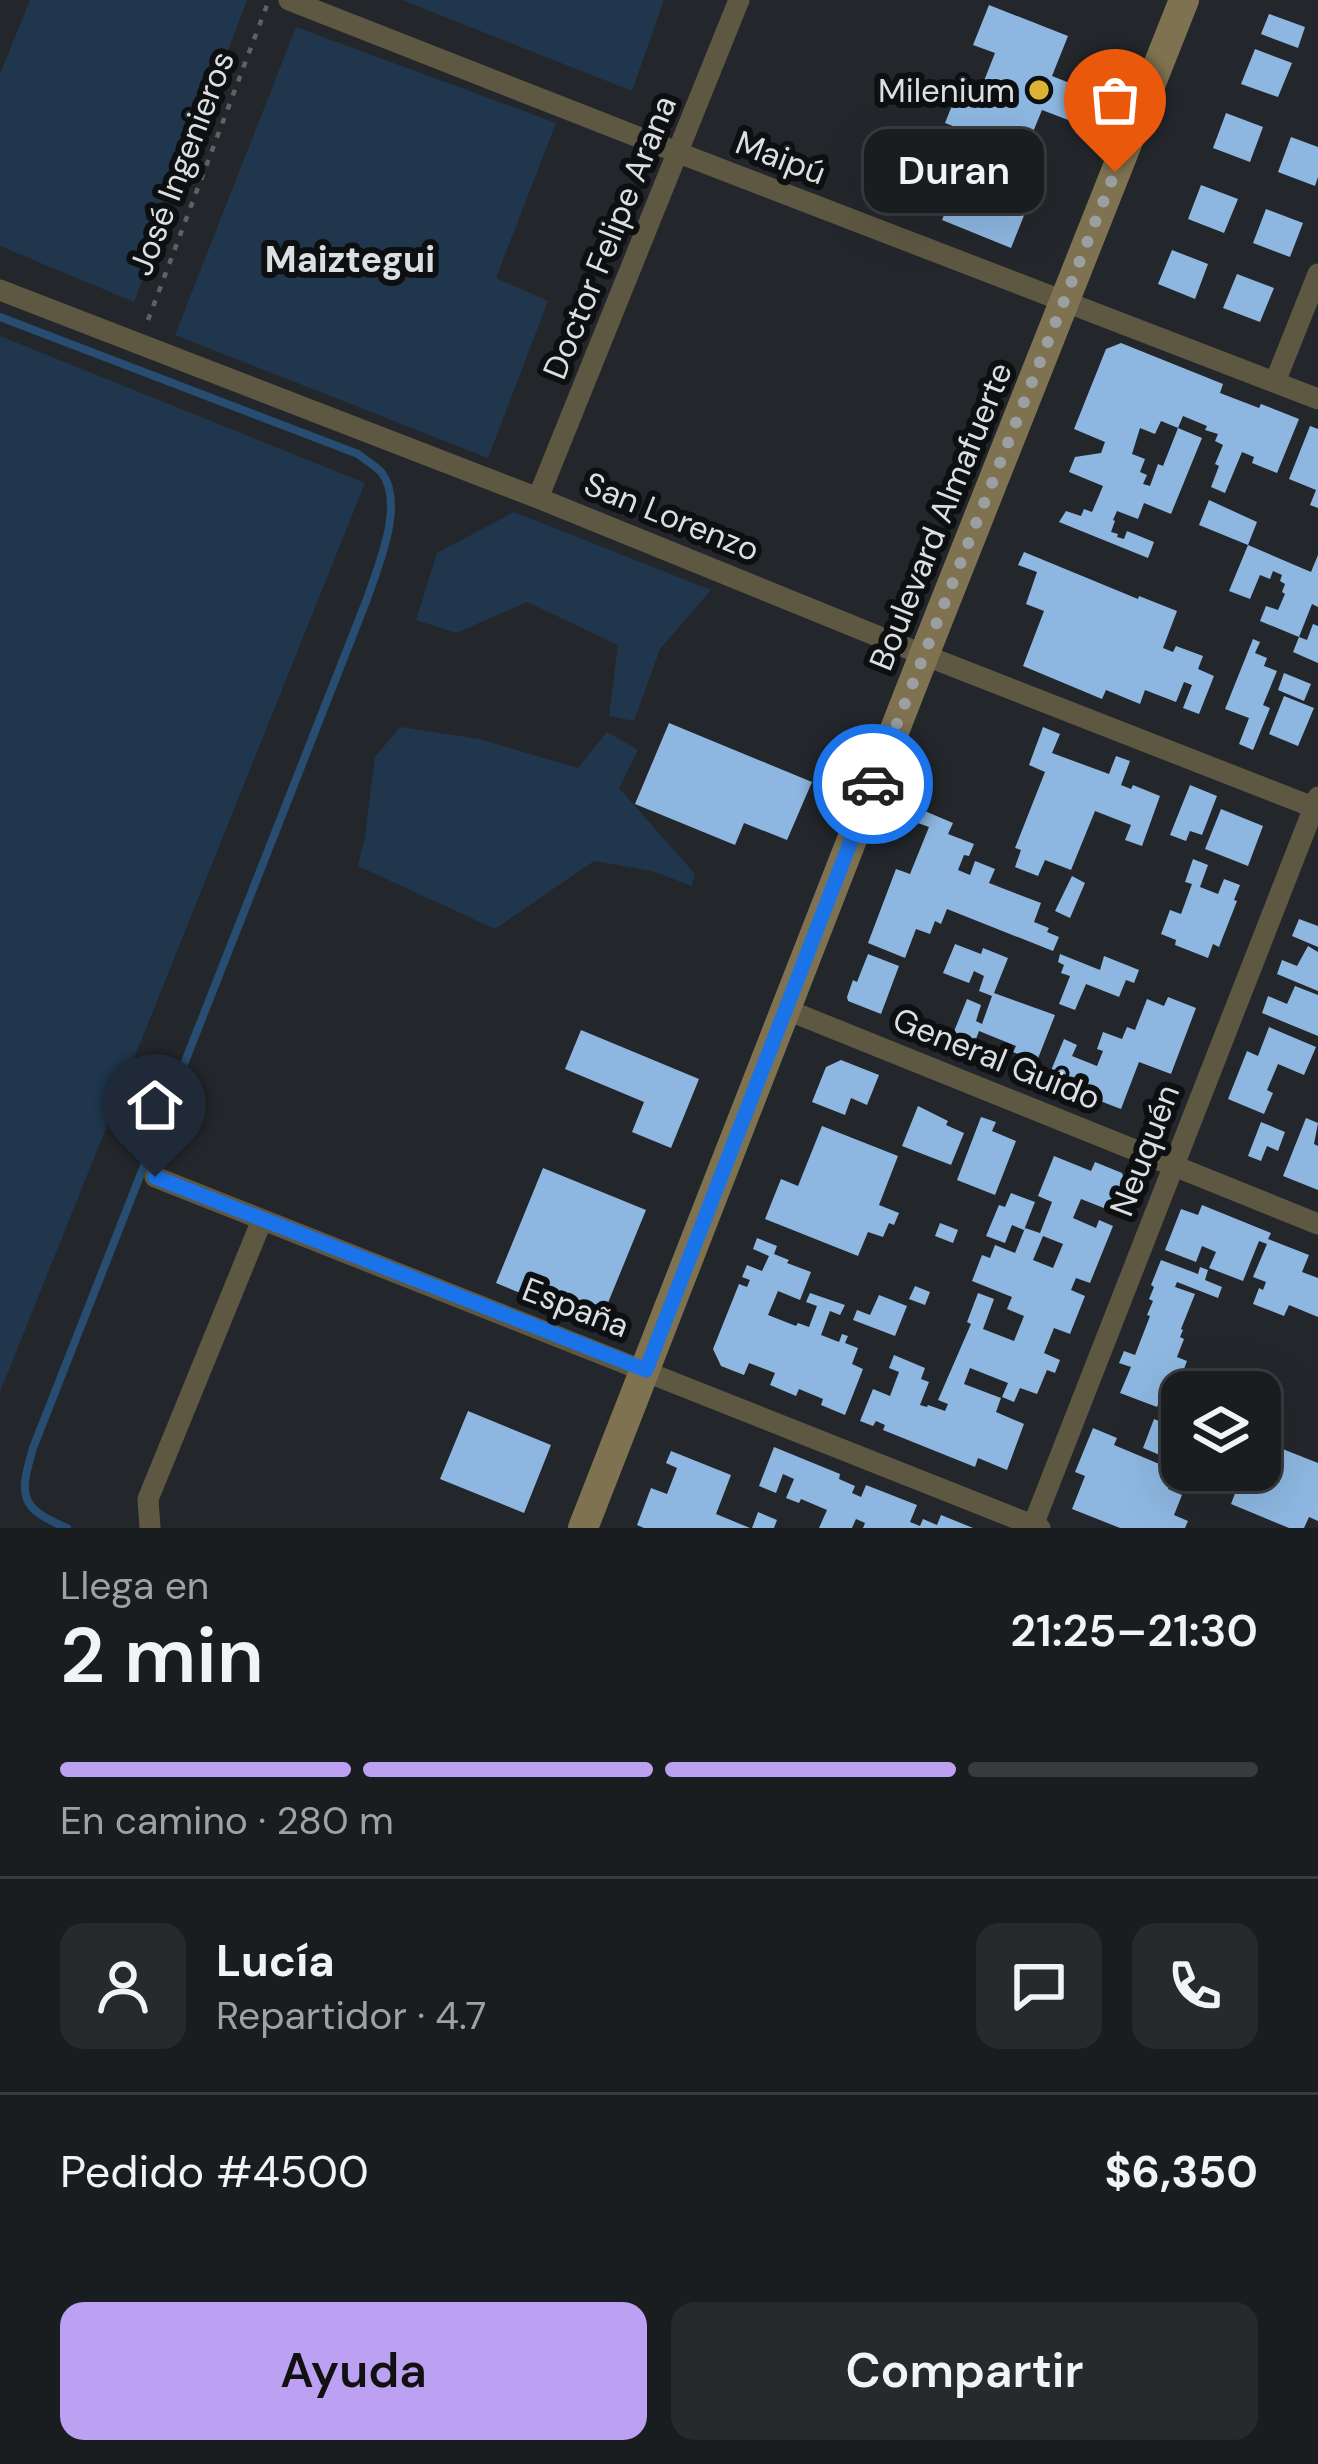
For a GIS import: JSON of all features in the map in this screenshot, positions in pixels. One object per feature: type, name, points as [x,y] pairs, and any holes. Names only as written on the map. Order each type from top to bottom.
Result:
[{"type":"main road","name":"Boulevard Almafuerte","points":[[583,1528],[1184,0]]},
{"type":"street","name":"Maipú","points":[[289,0],[1318,399]]},
{"type":"street","name":"Doctor Felipe Arana","points":[[538,498],[739,0]]},
{"type":"street","points":[[1275,382],[1318,274]]},
{"type":"street","name":"San Lorenzo","points":[[0,290],[1316,805]]},
{"type":"street","name":"Neuquén","points":[[1035,1527],[1316,805]]},
{"type":"street","name":"General Guido","points":[[785,1009],[1318,1223]]},
{"type":"street","name":"España","points":[[155,1177],[1035,1527]]},
{"type":"street","points":[[150,1528],[148,1498],[262,1220]]},
{"type":"path","name":"José Ingenieros","points":[[139,344],[269,0]]},
{"type":"shaded area","points":[[30,0],[247,0],[134,302],[0,246],[0,74]]},
{"type":"shaded area","points":[[402,0],[664,0],[632,91]]},
{"type":"shaded area","points":[[296,27],[556,123],[496,278],[548,301],[488,458],[175,335]]},
{"type":"shaded area","points":[[0,336],[365,483],[0,1392]]},
{"type":"shaded area","points":[[514,512],[711,590],[660,649],[634,721],[609,716],[618,645],[527,602],[456,633],[416,620],[437,553]]},
{"type":"shaded area","points":[[400,727],[479,739],[578,768],[607,732],[638,750],[619,788],[695,874],[692,886],[652,871],[594,861],[495,929],[358,866],[375,757]]},
{"type":"building","points":[[989,5],[1068,36],[1052,76],[1097,94],[1084,126],[1042,110],[1024,154],[1045,163],[1011,248],[942,220],[976,135],[945,123],[963,78],[982,86],[995,53],[973,45]]},
{"type":"building","points":[[1269,14],[1305,27],[1298,48],[1261,34]]},
{"type":"building","points":[[1255,49],[1292,63],[1278,97],[1241,84]]},
{"type":"building","points":[[1226,113],[1263,127],[1250,162],[1213,148]]},
{"type":"building","points":[[1291,137],[1318,147],[1315,186],[1278,172]]},
{"type":"building","points":[[1201,185],[1238,199],[1224,233],[1188,219]]},
{"type":"building","points":[[1266,209],[1303,223],[1290,257],[1253,243]]},
{"type":"building","points":[[1172,250],[1208,264],[1195,299],[1158,284]]},
{"type":"building","points":[[1237,274],[1274,288],[1260,322],[1223,308]]},
{"type":"building","points":[[1121,343],[1223,384],[1220,393],[1299,419],[1277,473],[1252,463],[1254,457],[1242,452],[1225,493],[1211,487],[1223,445],[1215,441],[1218,434],[1183,416],[1178,428],[1202,438],[1171,514],[1144,503],[1138,519],[1117,511],[1113,520],[1111,532],[1117,537],[1124,539],[1127,531],[1154,542],[1148,558],[1059,522],[1066,511],[1081,516],[1084,509],[1092,512],[1103,486],[1069,472],[1075,457],[1101,453],[1105,442],[1074,429],[1106,349]],"holes":[[[1161,421],[1178,428],[1163,466],[1158,464],[1150,486],[1143,484],[1147,475],[1140,472],[1145,459],[1132,454],[1140,428],[1155,434]]]},
{"type":"building","points":[[1310,426],[1318,429],[1318,508],[1310,505],[1316,490],[1289,479]]},
{"type":"building","points":[[1209,500],[1257,522],[1248,545],[1199,525]]},
{"type":"building","points":[[1248,545],[1311,572],[1318,555],[1318,607],[1312,604],[1299,637],[1260,621],[1266,606],[1278,610],[1285,594],[1282,575],[1273,571],[1270,579],[1260,575],[1250,599],[1229,591]]},
{"type":"building","points":[[1024,552],[1177,611],[1163,648],[1173,652],[1176,646],[1203,656],[1198,669],[1214,676],[1199,714],[1183,708],[1192,685],[1184,682],[1176,702],[1145,690],[1140,704],[1106,690],[1102,699],[1023,666],[1044,611],[1026,604],[1037,572],[1018,565]]},
{"type":"building","points":[[1313,624],[1318,626],[1318,663],[1293,652],[1299,637],[1307,640]]},
{"type":"building","points":[[1253,639],[1260,642],[1255,653],[1267,658],[1264,666],[1277,671],[1263,705],[1270,708],[1253,750],[1239,744],[1249,718],[1225,709]]},
{"type":"building","points":[[1284,673],[1311,684],[1304,701],[1278,690]]},
{"type":"building","points":[[1284,696],[1314,708],[1298,746],[1269,734]]},
{"type":"building","points":[[669,723],[812,782],[787,840],[744,823],[735,845],[635,804]]},
{"type":"building","points":[[1043,727],[1060,734],[1052,753],[1109,774],[1116,756],[1130,761],[1121,785],[1160,796],[1142,846],[1125,840],[1131,825],[1095,811],[1071,870],[1045,860],[1038,876],[1015,867],[1021,850],[1015,848],[1045,772],[1029,765]]},
{"type":"building","points":[[1190,785],[1217,796],[1202,835],[1190,831],[1186,841],[1170,835]]},
{"type":"building","points":[[920,809],[953,823],[948,834],[974,844],[958,870],[970,875],[975,861],[995,869],[989,883],[1041,903],[1034,922],[1059,937],[1053,951],[947,909],[930,934],[916,929],[905,958],[868,943],[896,869],[910,874],[929,827],[915,822]]},
{"type":"building","points":[[1221,809],[1263,826],[1248,866],[1205,849]]},
{"type":"building","points":[[1193,859],[1208,865],[1200,887],[1218,894],[1224,879],[1240,885],[1219,947],[1213,944],[1208,958],[1161,934],[1170,910],[1181,914],[1192,884],[1185,882]]},
{"type":"building","points":[[1072,876],[1085,883],[1070,918],[1055,911]]},
{"type":"building","points":[[1299,919],[1318,926],[1318,947],[1292,936]]},
{"type":"building","points":[[955,944],[1008,958],[994,993],[1055,1015],[1037,1061],[1013,1052],[1016,1046],[979,1031],[973,1047],[951,1039],[967,999],[981,1005],[976,1021],[982,1024],[992,996],[979,991],[984,976],[974,971],[969,983],[943,973]]},
{"type":"building","points":[[1308,946],[1318,952],[1318,991],[1277,974],[1282,960],[1297,966]]},
{"type":"building","points":[[868,954],[899,966],[881,1014],[847,997]]},
{"type":"building","points":[[1060,954],[1100,970],[1104,956],[1139,970],[1134,983],[1126,980],[1119,997],[1086,984],[1075,1010],[1059,1004],[1070,976],[1061,973]]},
{"type":"building","points":[[1295,986],[1318,995],[1318,1036],[1262,1013],[1268,996],[1287,1004]]},
{"type":"building","points":[[1168,997],[1196,1008],[1171,1074],[1139,1062],[1121,1109],[1074,1091],[1077,1084],[1050,1073],[1064,1039],[1077,1045],[1072,1056],[1097,1066],[1103,1032],[1122,1039],[1127,1027],[1135,1030],[1147,999],[1164,1006]]},
{"type":"building","points":[[1269,1027],[1316,1047],[1304,1075],[1278,1064],[1264,1114],[1228,1099],[1247,1051],[1258,1056]]},
{"type":"building","points":[[581,1030],[699,1079],[671,1148],[632,1132],[644,1102],[565,1069]]},
{"type":"building","points":[[841,1060],[879,1075],[867,1105],[851,1098],[845,1115],[812,1102],[826,1067]]},
{"type":"building","points":[[918,1106],[964,1133],[951,1165],[902,1146]]},
{"type":"building","points":[[981,1117],[996,1122],[992,1131],[1016,1141],[995,1195],[957,1180]]},
{"type":"building","points":[[1306,1118],[1318,1123],[1314,1144],[1318,1146],[1318,1190],[1283,1176]]},
{"type":"building","points":[[1261,1122],[1285,1132],[1278,1151],[1267,1146],[1261,1161],[1248,1156]]},
{"type":"building","points":[[822,1126],[898,1156],[879,1205],[899,1213],[883,1237],[868,1232],[858,1256],[765,1219],[781,1179],[798,1186]]},
{"type":"building","points":[[1054,1156],[1091,1171],[1095,1162],[1122,1173],[1128,1190],[1119,1214],[1081,1199],[1073,1218],[1096,1228],[1099,1220],[1113,1226],[1090,1283],[1076,1278],[1071,1290],[1085,1296],[1070,1334],[1054,1328],[1044,1353],[1060,1360],[1055,1373],[1047,1370],[1037,1394],[1020,1388],[1014,1402],[1002,1397],[1008,1383],[970,1368],[964,1384],[1001,1398],[996,1412],[1024,1424],[1007,1470],[978,1458],[975,1467],[883,1430],[885,1425],[876,1421],[873,1426],[860,1421],[873,1389],[890,1396],[899,1372],[889,1368],[894,1355],[925,1368],[921,1379],[929,1382],[920,1405],[945,1411],[948,1404],[938,1400],[971,1324],[967,1322],[978,1293],[994,1299],[983,1329],[1014,1341],[1024,1316],[1007,1309],[1012,1297],[972,1281],[982,1255],[990,1258],[995,1245],[1015,1253],[1025,1228],[1040,1233],[1052,1202],[1038,1196]],"holes":[[[1043,1236],[1063,1244],[1053,1268],[1033,1260]]]},
{"type":"building","points":[[543,1168],[646,1210],[603,1315],[587,1320],[496,1283]]},
{"type":"building","points":[[1011,1193],[1035,1202],[1024,1230],[1012,1225],[1005,1243],[986,1236],[999,1205],[1005,1207]]},
{"type":"building","points":[[1202,1205],[1271,1233],[1268,1239],[1309,1255],[1302,1272],[1318,1278],[1318,1317],[1289,1305],[1284,1316],[1253,1304],[1266,1282],[1253,1277],[1267,1244],[1259,1241],[1243,1281],[1209,1268],[1216,1252],[1202,1246],[1196,1262],[1165,1250],[1181,1209],[1198,1215]]},
{"type":"building","points":[[940,1223],[958,1230],[953,1243],[935,1236]]},
{"type":"building","points":[[757,1238],[777,1246],[774,1254],[789,1260],[787,1263],[811,1272],[800,1300],[778,1291],[768,1315],[809,1327],[817,1306],[806,1302],[810,1293],[845,1305],[840,1315],[830,1311],[821,1335],[839,1342],[842,1334],[848,1336],[845,1343],[858,1348],[852,1364],[863,1369],[845,1415],[799,1389],[796,1396],[770,1385],[775,1373],[749,1363],[744,1375],[721,1366],[713,1349],[739,1284],[747,1287],[750,1280],[742,1277],[747,1265],[762,1271],[769,1256],[753,1249]]},
{"type":"building","points":[[1161,1260],[1198,1274],[1200,1267],[1208,1270],[1205,1280],[1222,1287],[1218,1298],[1177,1282],[1175,1287],[1195,1294],[1181,1329],[1184,1339],[1177,1357],[1187,1361],[1183,1371],[1161,1371],[1157,1407],[1120,1393],[1131,1367],[1119,1363],[1124,1351],[1135,1355],[1150,1316],[1151,1285]]},
{"type":"building","points":[[915,1286],[930,1292],[925,1305],[909,1299]]},
{"type":"building","points":[[879,1295],[907,1306],[895,1336],[853,1320],[857,1310],[870,1315]]},
{"type":"building","points":[[468,1411],[551,1445],[524,1513],[440,1479]]},
{"type":"building","points":[[1154,1419],[1161,1422],[1161,1456],[1143,1448]]},
{"type":"building","points":[[1093,1428],[1117,1438],[1114,1445],[1161,1465],[1161,1491],[1182,1495],[1174,1515],[1188,1521],[1185,1528],[1120,1528],[1072,1509],[1085,1476],[1075,1472]]},
{"type":"building","points":[[774,1447],[840,1474],[839,1479],[855,1486],[852,1493],[861,1497],[866,1485],[917,1505],[910,1522],[920,1526],[923,1519],[937,1525],[941,1515],[973,1528],[863,1528],[865,1523],[856,1519],[852,1528],[819,1528],[827,1510],[786,1498],[794,1479],[783,1474],[776,1493],[759,1486]]},
{"type":"building","points":[[1281,1448],[1318,1463],[1318,1521],[1309,1517],[1304,1528],[1289,1528],[1231,1504],[1236,1491],[1281,1491]]},
{"type":"building","points":[[671,1451],[731,1475],[716,1514],[750,1528],[637,1525],[651,1488],[667,1494],[677,1468],[666,1463]]},
{"type":"building","points":[[758,1512],[777,1520],[774,1528],[752,1528]]},
{"type":"waterway","points":[[0,317],[358,454],[382,473],[391,502],[383,553],[367,599],[33,1448],[27,1499],[39,1514],[67,1528]]},
{"type":"way so far","points":[[873,784],[1115,172]]},
{"type":"place","name":"Milenium","points":[[1039,90]]},
{"type":"place","name":"Duran","points":[[1115,172]]},
{"type":"district","name":"Maiztegui","points":[[350,259]]},
{"type":"route","points":[[155,1177],[646,1370],[873,784]]}]
